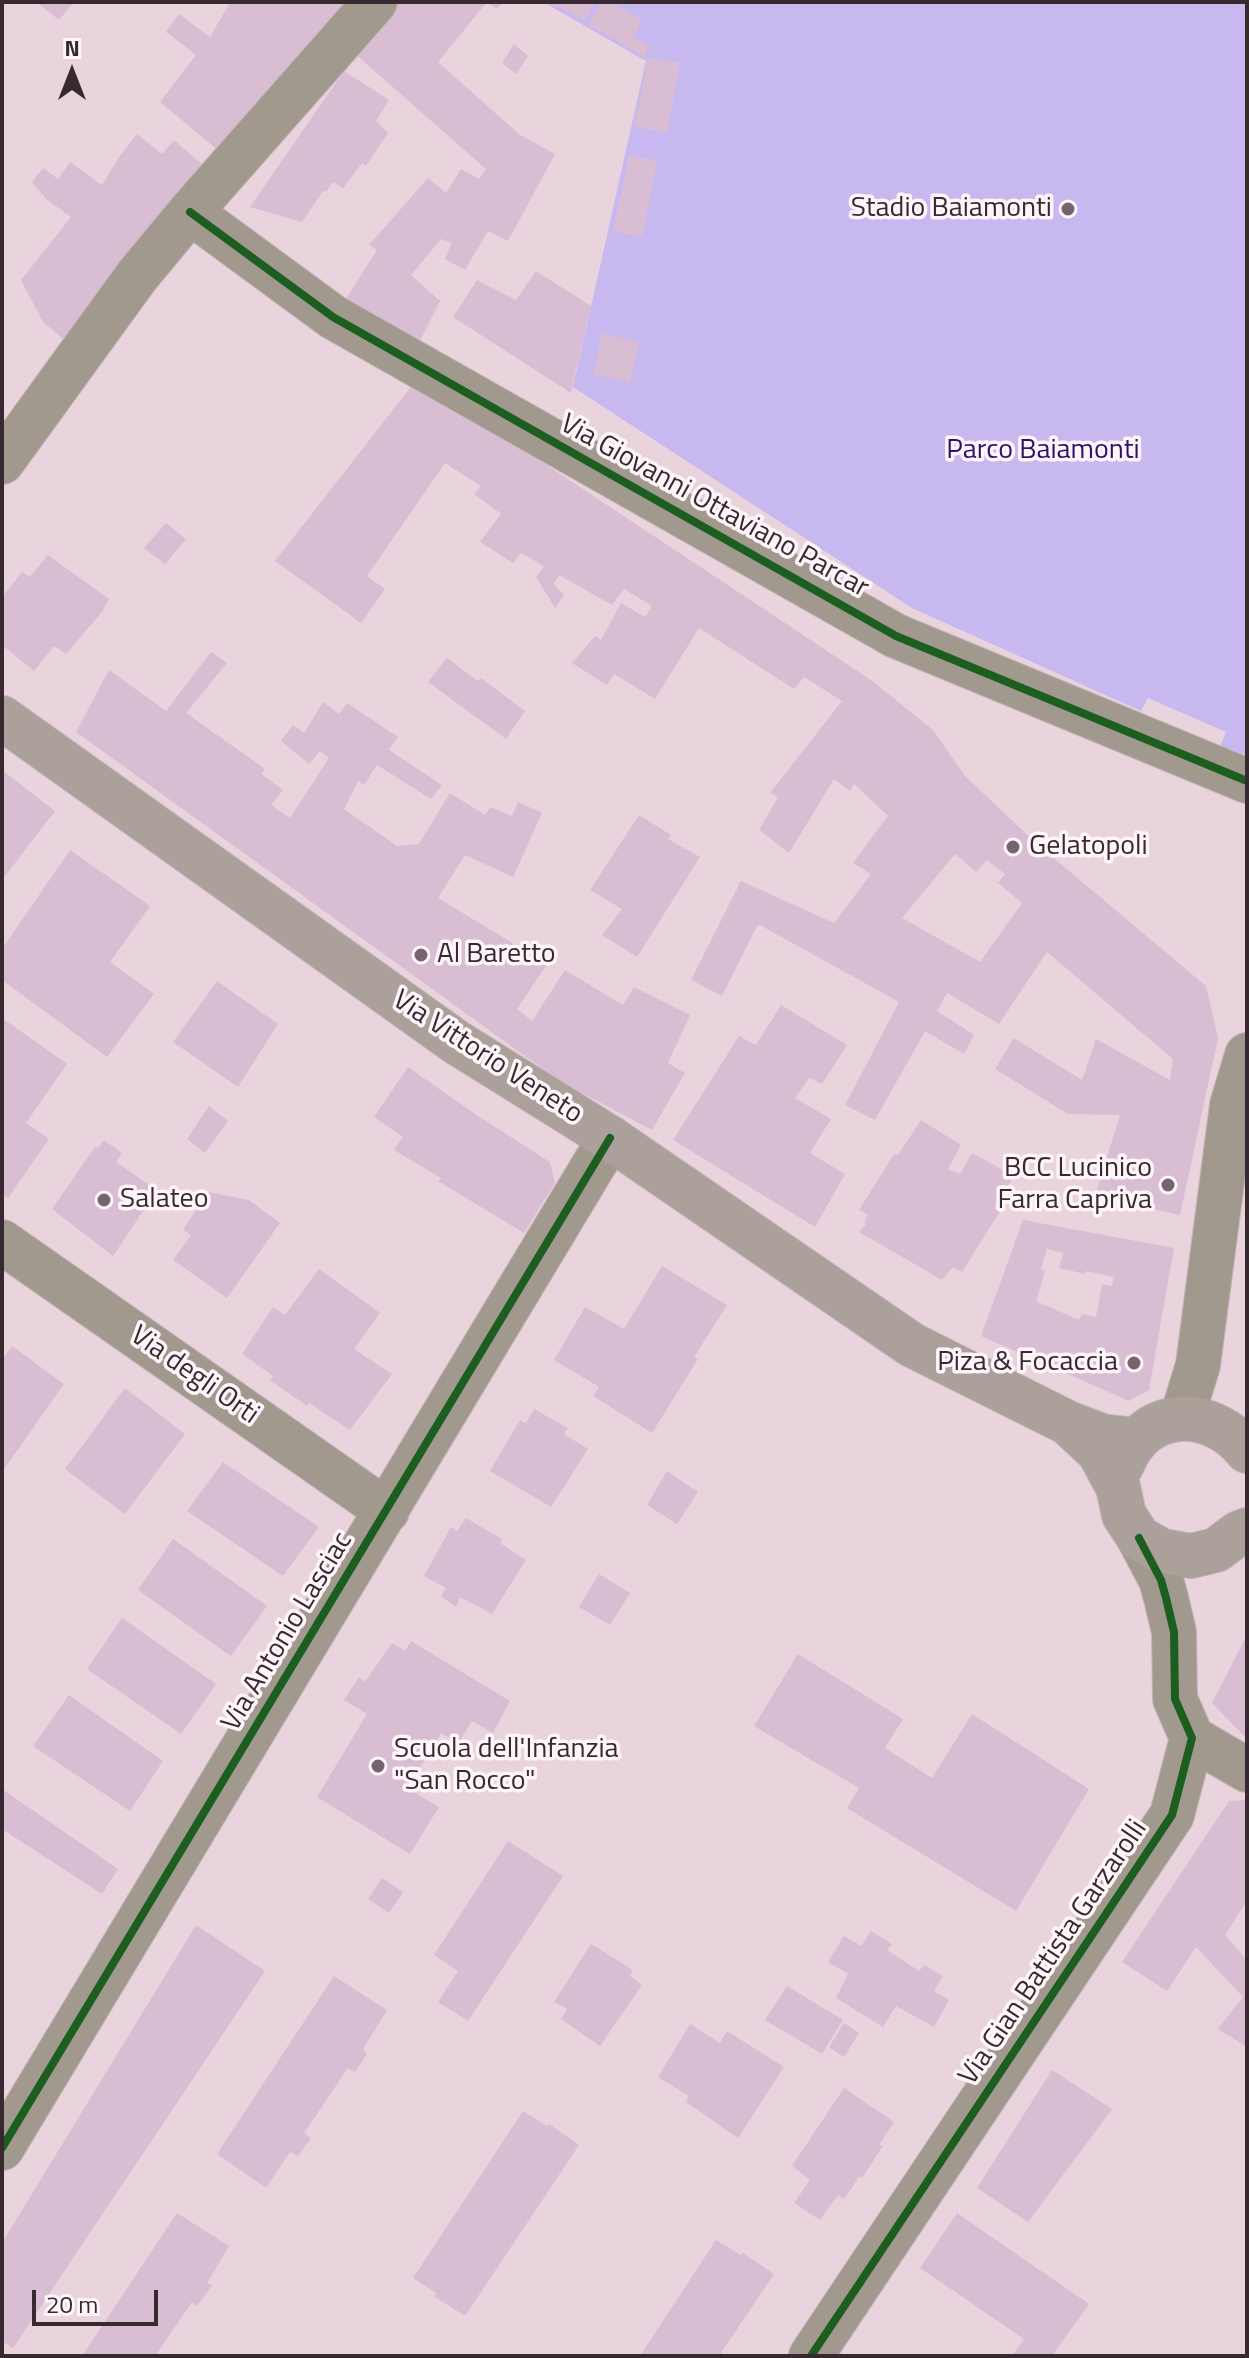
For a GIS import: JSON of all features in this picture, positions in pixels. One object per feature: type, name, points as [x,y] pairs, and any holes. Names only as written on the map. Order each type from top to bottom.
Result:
[{"type":"main road","name":"Via Vittorio Veneto","points":[[2,718],[456,1042],[610,1138],[912,1345],[1068,1423],[1102,1436],[1135,1440]]},
{"type":"main road","points":[[1118,1487],[1122,1463],[1135,1440],[1158,1424],[1197,1420],[1237,1438],[1247,1451]]},
{"type":"main road","name":"Via Vittorio Veneto","points":[[1068,1423],[1099,1452],[1118,1487],[1124,1515],[1139,1538]]},
{"type":"main road","points":[[1139,1538],[1162,1551],[1191,1556],[1237,1533]]},
{"type":"street","points":[[2,462],[137,276],[375,2]]},
{"type":"street","name":"Via Giovanni Ottaviano Parcar","points":[[190,212],[333,317],[896,636],[1247,781]]},
{"type":"street","points":[[1197,1420],[1198,1365],[1232,1105],[1247,1055]]},
{"type":"street","name":"Via Antonio Lasciac","points":[[2,2148],[610,1138]]},
{"type":"street","name":"Via degli Orti","points":[[2,1242],[387,1511]]},
{"type":"street","points":[[1174,1632],[1190,1586],[1237,1533]]},
{"type":"street","points":[[1139,1538],[1161,1580],[1174,1632],[1175,1699],[1192,1738],[1247,1770]]},
{"type":"street","name":"Via Gian Battista Garzarolli","points":[[811,2356],[1172,1815],[1192,1738]]},
{"type":"green space","name":"Parco Baiamonti","points":[[543,2],[1247,2],[1247,759],[1220,747],[1226,732],[1148,698],[1141,711],[912,608],[573,387],[646,61]]},
{"type":"building","points":[[36,2],[74,2],[59,20]]},
{"type":"building","points":[[230,2],[356,2],[225,156],[160,102],[196,55],[166,32],[179,14],[210,37]]},
{"type":"building","points":[[398,2],[487,2],[438,62],[520,135],[555,154],[508,241],[488,231],[465,270],[445,259],[452,243],[441,239],[411,275],[440,301],[419,343],[342,305],[377,250],[369,245],[428,178],[446,193],[461,169],[479,179],[486,169],[354,53]]},
{"type":"building","points":[[487,2],[503,2],[497,9]]},
{"type":"building","points":[[550,2],[595,2],[585,21]]},
{"type":"building","points":[[601,2],[611,2],[642,20],[633,37],[650,46],[644,57],[589,25]]},
{"type":"building","points":[[514,44],[528,56],[516,74],[502,63]]},
{"type":"building","points":[[648,57],[680,63],[667,133],[635,126]]},
{"type":"building","points":[[344,71],[389,100],[376,121],[388,133],[366,166],[362,163],[343,188],[333,182],[302,222],[250,207]]},
{"type":"building","points":[[137,134],[162,154],[174,140],[212,173],[73,347],[43,322],[21,280],[71,217],[46,199],[32,182],[43,168],[58,179],[70,162],[102,185]]},
{"type":"building","points":[[629,155],[657,161],[642,237],[613,231]]},
{"type":"building","points":[[536,271],[591,306],[571,393],[453,317],[477,280],[516,300]]},
{"type":"building","points":[[602,333],[639,342],[630,383],[593,374]]},
{"type":"building","points":[[417,379],[871,680],[933,730],[965,776],[1037,844],[1206,986],[1218,1038],[1180,1215],[1095,1196],[1120,1115],[1068,1114],[995,1069],[1014,1038],[1082,1080],[1096,1039],[1170,1080],[1173,1059],[1047,952],[999,1024],[947,993],[937,1011],[974,1035],[964,1054],[925,1031],[875,1120],[845,1105],[899,1002],[758,924],[722,996],[691,980],[741,881],[834,923],[871,874],[853,863],[888,816],[854,784],[850,791],[834,779],[789,853],[759,830],[778,797],[770,793],[842,701],[804,677],[794,689],[699,628],[655,699],[614,674],[607,685],[572,663],[595,636],[601,640],[621,603],[645,617],[652,606],[624,589],[612,605],[559,575],[554,584],[564,595],[555,608],[536,577],[544,566],[521,553],[513,563],[480,542],[501,514],[474,494],[481,486],[445,463],[367,576],[385,589],[361,623],[275,561]],"holes":[[[955,854],[976,872],[987,860],[1005,874],[998,883],[1022,903],[980,962],[902,918]]]},
{"type":"building","points":[[166,523],[186,539],[165,564],[144,548]]},
{"type":"building","points":[[48,555],[109,599],[102,612],[66,654],[54,646],[34,671],[2,645],[2,597],[22,572],[30,577]]},
{"type":"building","points":[[211,652],[227,663],[186,713],[265,769],[261,774],[283,790],[271,805],[290,818],[329,758],[320,751],[309,764],[281,741],[293,725],[304,733],[323,702],[339,714],[347,703],[398,737],[389,750],[442,785],[431,799],[377,765],[364,785],[358,781],[344,809],[397,846],[419,844],[450,793],[485,815],[490,807],[512,816],[518,802],[542,813],[513,877],[465,855],[438,898],[547,964],[517,1009],[532,1021],[565,970],[623,1005],[634,987],[690,1015],[668,1063],[685,1073],[652,1130],[561,1082],[76,732],[109,670],[166,711]]},
{"type":"building","points":[[447,658],[478,681],[481,678],[525,711],[506,739],[428,682]]},
{"type":"building","points":[[2,770],[55,811],[2,880]]},
{"type":"building","points":[[639,815],[671,835],[668,839],[700,857],[637,957],[602,935],[622,909],[590,890]]},
{"type":"building","points":[[70,850],[150,906],[110,962],[154,994],[107,1057],[2,980],[2,949]]},
{"type":"building","points":[[217,981],[278,1024],[238,1087],[173,1042]]},
{"type":"building","points":[[781,1005],[847,1045],[822,1084],[809,1078],[795,1098],[831,1119],[810,1153],[845,1174],[815,1227],[673,1140],[739,1036],[756,1045]]},
{"type":"building","points":[[2,1018],[67,1064],[26,1123],[49,1139],[8,1198],[2,1194]]},
{"type":"building","points":[[408,1067],[550,1162],[555,1183],[524,1233],[438,1181],[441,1178],[394,1150],[403,1137],[374,1117]]},
{"type":"building","points":[[209,1106],[228,1121],[205,1153],[187,1139]]},
{"type":"building","points":[[921,1120],[961,1145],[948,1169],[960,1174],[972,1153],[1014,1176],[994,1208],[1000,1211],[962,1272],[953,1267],[942,1280],[859,1232],[866,1224],[868,1214],[859,1210],[894,1154],[898,1155]]},
{"type":"building","name":"Salateo","points":[[104,1140],[122,1153],[116,1162],[157,1190],[113,1256],[52,1209],[95,1147],[98,1148]]},
{"type":"building","points":[[208,1192],[249,1200],[280,1223],[227,1298],[173,1260],[191,1235],[183,1230]]},
{"type":"building","points":[[1023,1220],[1174,1248],[1149,1390],[1129,1401],[981,1336]],"holes":[[[1047,1249],[1063,1253],[1059,1268],[1114,1277],[1112,1286],[1102,1284],[1096,1317],[1082,1314],[1079,1320],[1036,1301],[1045,1272],[1041,1269]]]},
{"type":"building","points":[[662,1266],[727,1305],[652,1433],[593,1396],[599,1387],[554,1360],[585,1307],[624,1329]]},
{"type":"building","points":[[319,1269],[380,1313],[354,1349],[392,1374],[350,1430],[309,1403],[307,1406],[270,1380],[273,1376],[242,1354],[273,1307],[285,1315]]},
{"type":"building","points":[[12,1346],[64,1384],[2,1472],[2,1360]]},
{"type":"building","points":[[125,1388],[185,1434],[125,1514],[65,1469]]},
{"type":"building","points":[[534,1409],[568,1428],[564,1434],[588,1449],[551,1507],[490,1471],[520,1420],[526,1423]]},
{"type":"building","points":[[223,1462],[319,1527],[283,1576],[187,1511]]},
{"type":"building","points":[[667,1471],[698,1492],[677,1524],[647,1505]]},
{"type":"building","points":[[466,1518],[502,1539],[500,1543],[526,1560],[492,1614],[460,1597],[456,1607],[441,1596],[446,1588],[424,1576],[451,1527],[457,1531]]},
{"type":"building","points":[[173,1539],[267,1606],[231,1656],[138,1590]]},
{"type":"building","points":[[599,1574],[630,1593],[610,1625],[579,1607]]},
{"type":"building","points":[[122,1618],[216,1684],[181,1734],[87,1669]]},
{"type":"building","points":[[1247,1635],[1247,1739],[1212,1703]]},
{"type":"building","name":"Scuola dell'Infanzia \"San Rocco\"","points":[[411,1641],[510,1701],[493,1733],[472,1721],[458,1743],[441,1733],[407,1788],[439,1807],[410,1854],[317,1797],[367,1714],[344,1700],[359,1677],[365,1682],[392,1643],[405,1651]]},
{"type":"building","points":[[798,1654],[903,1719],[885,1748],[932,1778],[972,1714],[1089,1789],[1016,1911],[847,1808],[859,1788],[754,1726]]},
{"type":"building","points":[[69,1695],[163,1761],[130,1811],[33,1746]]},
{"type":"building","points":[[2,1789],[118,1869],[102,1894],[2,1829]]},
{"type":"building","points":[[1247,1800],[1247,1901],[1225,1935],[1247,1960],[1247,2047],[1218,2029],[1243,1997],[1196,1947],[1167,1991],[1122,1962],[1229,1801]]},
{"type":"building","points":[[508,1841],[563,1876],[468,2021],[438,2002],[458,1971],[434,1955]]},
{"type":"building","points":[[382,1878],[403,1892],[389,1913],[368,1899]]},
{"type":"building","points":[[196,1925],[265,1971],[13,2348],[2,2341],[2,2243]]},
{"type":"building","points":[[871,1931],[892,1944],[887,1950],[919,1971],[924,1965],[943,1976],[934,1991],[949,2000],[934,2027],[896,2006],[883,2027],[836,1998],[848,1974],[828,1962],[844,1936],[861,1946]]},
{"type":"building","points":[[591,1944],[633,1970],[630,1976],[642,1985],[600,2046],[561,2019],[567,2009],[554,2002]]},
{"type":"building","points":[[334,1976],[387,2010],[363,2049],[367,2054],[355,2072],[348,2068],[304,2133],[311,2138],[298,2156],[290,2152],[266,2188],[217,2154]]},
{"type":"building","points":[[787,1986],[843,2020],[822,2054],[765,2020]]},
{"type":"building","points":[[844,2023],[859,2033],[844,2057],[829,2047]]},
{"type":"building","points":[[690,2024],[720,2043],[727,2031],[784,2067],[738,2138],[686,2102],[689,2096],[658,2077]]},
{"type":"building","points":[[1052,2070],[1112,2109],[1028,2222],[977,2188]]},
{"type":"building","points":[[844,2088],[894,2122],[862,2178],[859,2177],[844,2199],[838,2195],[820,2220],[794,2203],[810,2180],[792,2166]]},
{"type":"building","points":[[523,2111],[579,2145],[465,2316],[413,2278]]},
{"type":"building","points":[[177,2213],[229,2246],[207,2283],[212,2286],[197,2306],[192,2302],[155,2356],[82,2356]]},
{"type":"building","points":[[957,2213],[1089,2304],[1052,2356],[1012,2356],[1024,2339],[920,2268]]},
{"type":"building","points":[[716,2240],[741,2255],[743,2253],[774,2274],[719,2356],[640,2356]]},
{"type":"cycle path","points":[[190,212],[333,317],[896,636],[1247,781]]},
{"type":"cycle path","points":[[2,2148],[610,1138]]},
{"type":"cycle path","points":[[811,2356],[1172,1815],[1192,1738],[1175,1699],[1174,1632],[1166,1598],[1161,1580],[1139,1538]]},
{"type":"place","name":"Stadio Baiamonti","points":[[1068,209]]},
{"type":"place","name":"Gelatopoli","points":[[1013,847]]},
{"type":"place","name":"Al Baretto","points":[[421,955]]},
{"type":"place","name":"BCC Lucinico Farra Capriva","points":[[1168,1185]]},
{"type":"place","name":"Salateo","points":[[104,1200]]},
{"type":"place","name":"Piza & Focaccia","points":[[1134,1363]]},
{"type":"place","name":"Scuola dell'Infanzia \"San Rocco\"","points":[[378,1766]]}]
